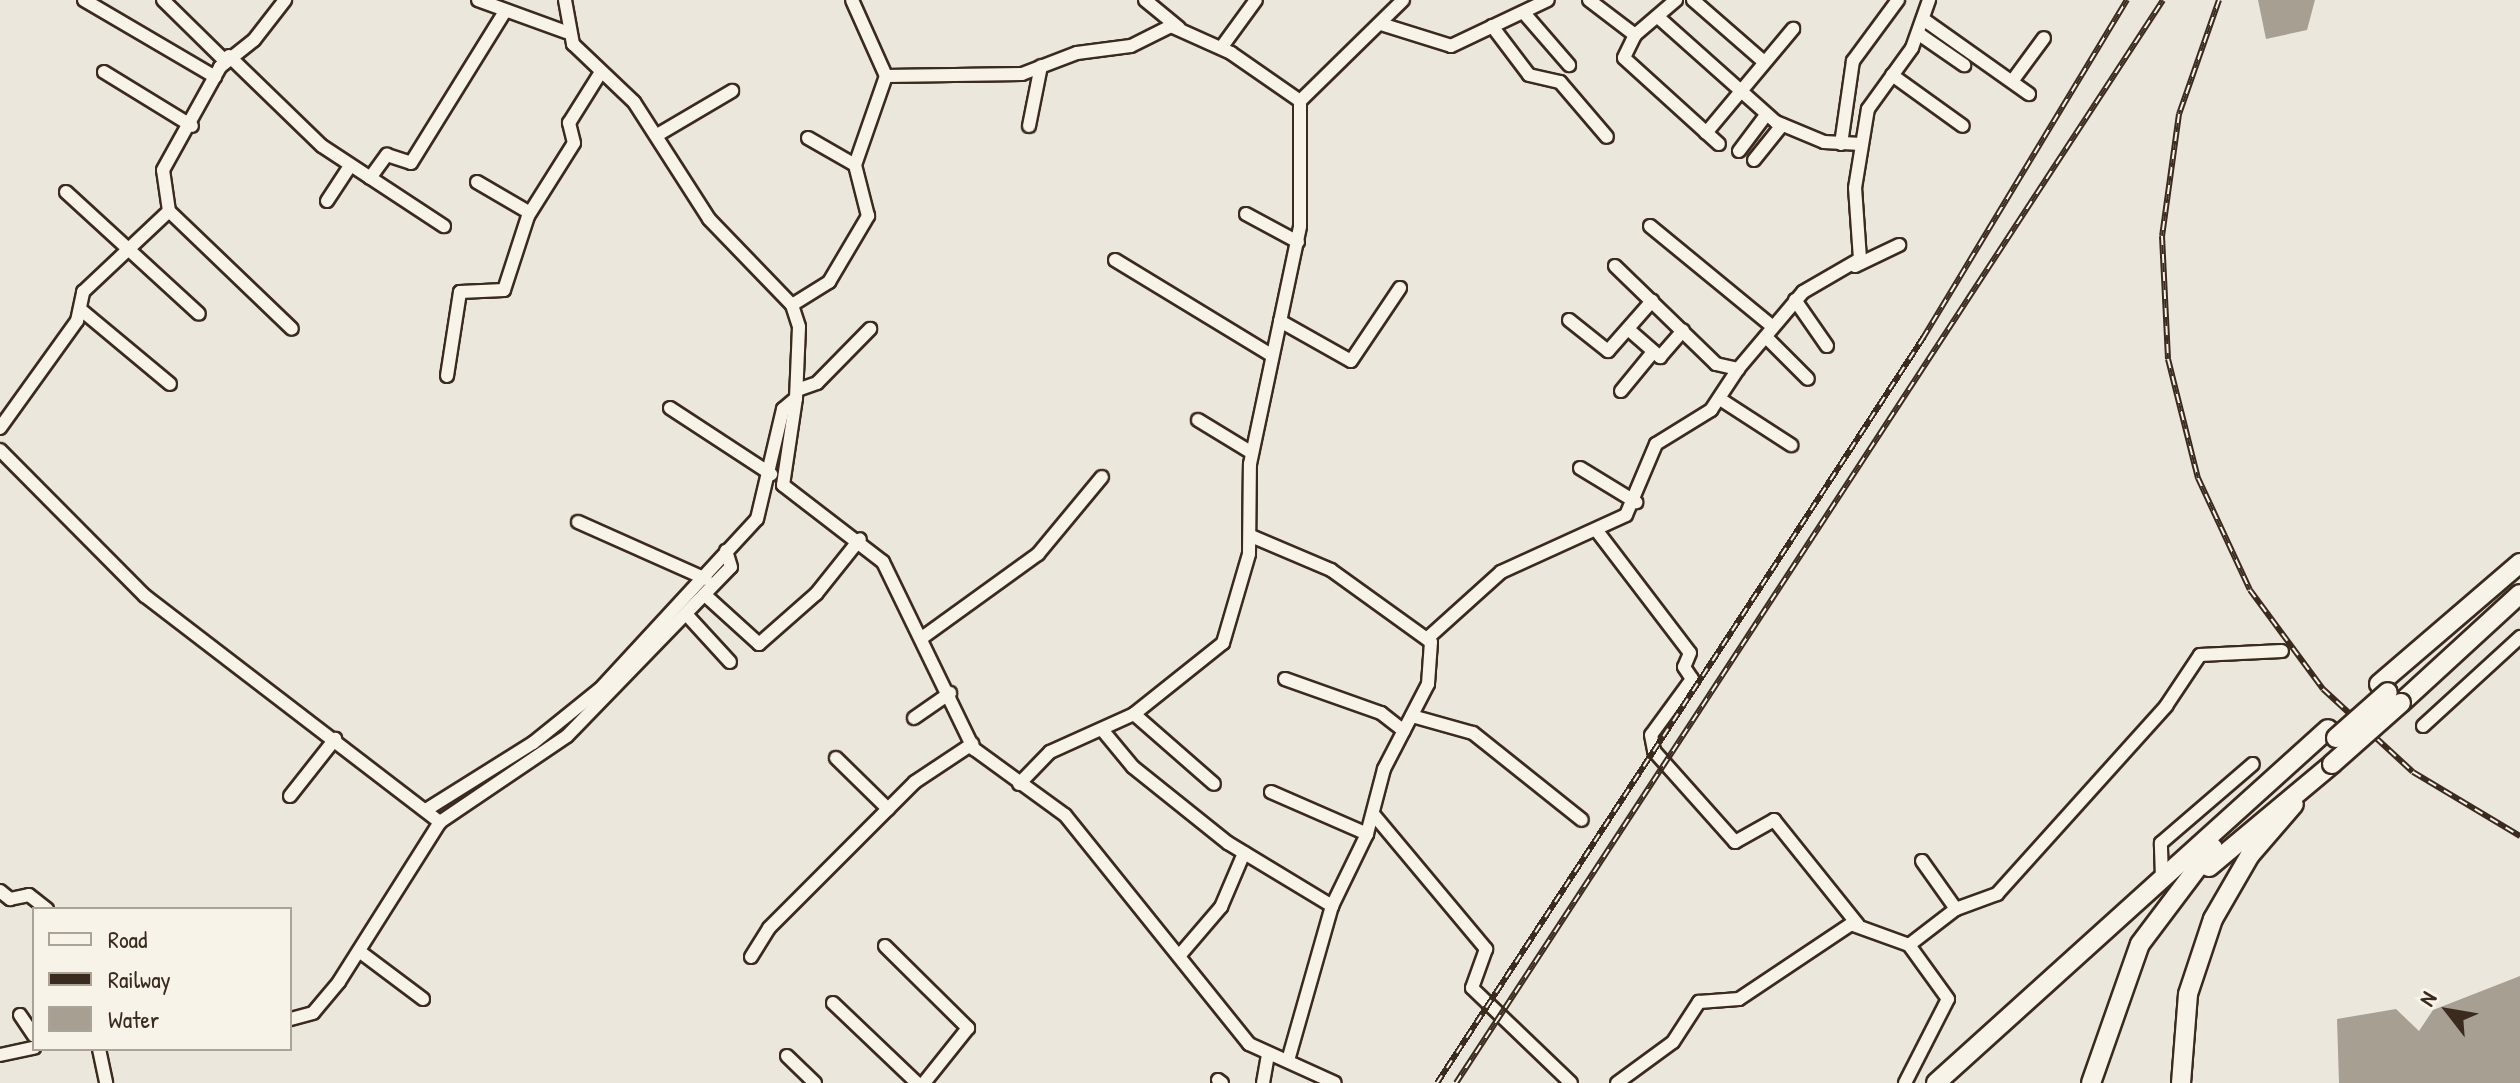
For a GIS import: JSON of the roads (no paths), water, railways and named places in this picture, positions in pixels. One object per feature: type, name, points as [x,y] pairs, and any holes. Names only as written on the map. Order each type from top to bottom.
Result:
[{"type":"highway","points":[[2181,1083],[2188,994],[2213,919],[2250,855],[2332,764],[2389,693],[2520,563]]},
{"type":"highway","points":[[1936,1083],[2162,877],[2332,734],[2520,594]]},
{"type":"highway","points":[[2091,1083],[2129,966],[2178,885],[2332,734]]},
{"type":"highway","points":[[2104,1083],[2138,976],[2186,895],[2225,849],[2332,764]]},
{"type":"street","points":[[84,0],[215,77]]},
{"type":"street","points":[[163,0],[350,166],[444,226]]},
{"type":"street","points":[[285,0],[254,40],[227,58],[192,126],[163,170],[169,211],[292,329]]},
{"type":"street","points":[[478,0],[504,13],[566,32],[659,134],[709,219],[792,305],[796,394],[783,485],[860,539],[883,562],[923,637],[972,744],[1019,784],[1065,815],[1249,1044],[1335,1083]]},
{"type":"street","points":[[565,0],[566,32]]},
{"type":"street","points":[[792,305],[823,288],[866,222],[855,165],[886,76],[852,0]]},
{"type":"street","points":[[1145,0],[1179,28],[1221,48],[1300,101]]},
{"type":"street","points":[[1221,48],[1256,0]]},
{"type":"street","points":[[1019,784],[1050,752],[1104,732],[1134,714],[1223,643],[1251,536],[1245,508],[1252,453],[1298,242],[1300,101],[1403,0]]},
{"type":"street","points":[[1381,24],[1445,47],[1548,0]]},
{"type":"street","points":[[1589,0],[1635,35]]},
{"type":"street","points":[[1676,0],[1635,35],[1624,58],[1719,144]]},
{"type":"street","points":[[1693,0],[1764,62]]},
{"type":"street","points":[[1855,266],[1853,61],[1898,0]]},
{"type":"street","points":[[1852,144],[1872,99],[1919,34],[1929,0]]},
{"type":"street","points":[[370,178],[387,155],[411,163],[504,13]]},
{"type":"street","points":[[1524,13],[1569,65]]},
{"type":"street","points":[[1658,17],[1766,115],[1782,125],[1852,144]]},
{"type":"street","points":[[1923,19],[2029,94]]},
{"type":"street","points":[[1492,26],[1529,75],[1560,82],[1607,137]]},
{"type":"street","points":[[886,76],[970,70],[1011,76],[1179,28]]},
{"type":"street","points":[[1706,133],[1793,29]]},
{"type":"street","points":[[1919,34],[1964,65]]},
{"type":"street","points":[[2013,80],[2044,38]]},
{"type":"street","points":[[1029,126],[1041,66]]},
{"type":"street","points":[[104,72],[192,126]]},
{"type":"street","points":[[447,376],[460,292],[504,290],[530,213],[574,143],[569,123],[601,72]]},
{"type":"street","points":[[1892,75],[1963,126]]},
{"type":"street","points":[[659,134],[732,91]]},
{"type":"street","points":[[1739,151],[1766,115]]},
{"type":"street","points":[[1754,160],[1782,125]]},
{"type":"street","points":[[808,138],[855,165]]},
{"type":"street","points":[[327,201],[350,166]]},
{"type":"street","points":[[477,182],[530,213]]},
{"type":"street","points":[[66,192],[132,246],[199,314]]},
{"type":"street","points":[[0,428],[80,309],[83,292],[169,211]]},
{"type":"street","points":[[1246,214],[1298,242]]},
{"type":"street","points":[[1650,226],[1766,327],[1808,379]]},
{"type":"street","points":[[1425,633],[1501,572],[1597,531],[1633,500],[1656,444],[1720,399],[1731,369],[1766,327],[1795,300],[1899,245]]},
{"type":"street","points":[[1115,260],[1271,355]]},
{"type":"street","points":[[1615,266],[1683,331],[1731,369]]},
{"type":"street","points":[[1280,321],[1351,361],[1400,288]]},
{"type":"street","points":[[1795,300],[1827,346]]},
{"type":"street","points":[[1569,320],[1608,351],[1652,301]]},
{"type":"street","points":[[80,309],[170,384]]},
{"type":"street","points":[[292,1018],[313,1013],[359,951],[434,817],[571,714],[761,512],[783,409],[796,394],[817,383],[870,329]]},
{"type":"street","points":[[1628,329],[1660,357],[1683,331]]},
{"type":"street","points":[[1621,391],[1653,352]]},
{"type":"street","points":[[1720,399],[1791,445]]},
{"type":"street","points":[[670,408],[771,474]]},
{"type":"street","points":[[1198,420],[1252,453]]},
{"type":"street","points":[[0,450],[145,596],[434,817]]},
{"type":"street","points":[[1580,468],[1633,500]]},
{"type":"street","points":[[923,637],[1038,554],[1102,477]]},
{"type":"street","points":[[578,522],[716,584]]},
{"type":"street","points":[[1597,531],[1690,653],[1684,667],[1692,679],[1651,735],[1654,751],[1735,842],[1774,820],[1858,925],[1909,945],[1948,999],[1905,1083]]},
{"type":"street","points":[[1251,536],[1331,570],[1425,633]]},
{"type":"street","points":[[705,595],[759,644],[816,594],[860,539]]},
{"type":"street","points":[[434,817],[567,736],[716,584],[734,562],[726,551]]},
{"type":"street","points":[[686,614],[730,662]]},
{"type":"street","points":[[1263,1083],[1279,1058],[1326,903],[1374,815],[1380,779],[1397,725],[1412,716],[1428,684],[1425,633]]},
{"type":"street","points":[[2423,726],[2520,637]]},
{"type":"street","points":[[1909,945],[1956,909],[1997,894],[2020,873],[2101,770],[2166,706],[2200,655],[2282,651]]},
{"type":"street","points":[[1285,679],[1397,725]]},
{"type":"street","points":[[914,718],[950,693]]},
{"type":"street","points":[[1134,714],[1214,784]]},
{"type":"street","points":[[1412,716],[1473,733],[1582,820]]},
{"type":"street","points":[[1104,732],[1143,775],[1244,853],[1326,903]]},
{"type":"street","points":[[290,796],[335,739]]},
{"type":"street","points":[[751,957],[769,928],[925,773],[972,744]]},
{"type":"street","points":[[836,758],[888,809]]},
{"type":"street","points":[[2162,877],[2161,843],[2253,764]]},
{"type":"street","points":[[1271,792],[1362,833]]},
{"type":"street","points":[[1374,815],[1486,949],[1472,988],[1571,1083]]},
{"type":"street","points":[[1179,956],[1221,907],[1244,853]]},
{"type":"street","points":[[1922,861],[1956,909]]},
{"type":"street","points":[[0,891],[10,899],[29,895],[44,907]]},
{"type":"street","points":[[1617,1083],[1673,1042],[1699,1002],[1739,999],[1858,925]]},
{"type":"street","points":[[885,946],[968,1028],[924,1083]]},
{"type":"street","points":[[359,951],[423,999]]},
{"type":"street","points":[[833,1003],[917,1083]]},
{"type":"street","points":[[20,1015],[32,1033]]},
{"type":"street","points":[[0,1055],[32,1048]]},
{"type":"street","points":[[99,1051],[106,1083]]},
{"type":"street","points":[[787,1056],[815,1083]]},
{"type":"street","points":[[1307,1083],[1314,1071]]},
{"type":"water","points":[[2258,0],[2315,0],[2307,30],[2266,39]]},
{"type":"water","points":[[2520,976],[2520,1083],[2339,1083],[2337,1019],[2396,1009],[2419,1031],[2433,1010]]},
{"type":"railway","points":[[1437,1083],[1923,338],[2127,0]]},
{"type":"railway","points":[[1456,1083],[2163,0]]},
{"type":"railway","points":[[2219,0],[2179,114],[2162,236],[2168,359],[2198,478],[2250,590],[2323,689],[2413,772],[2520,836]]}]
